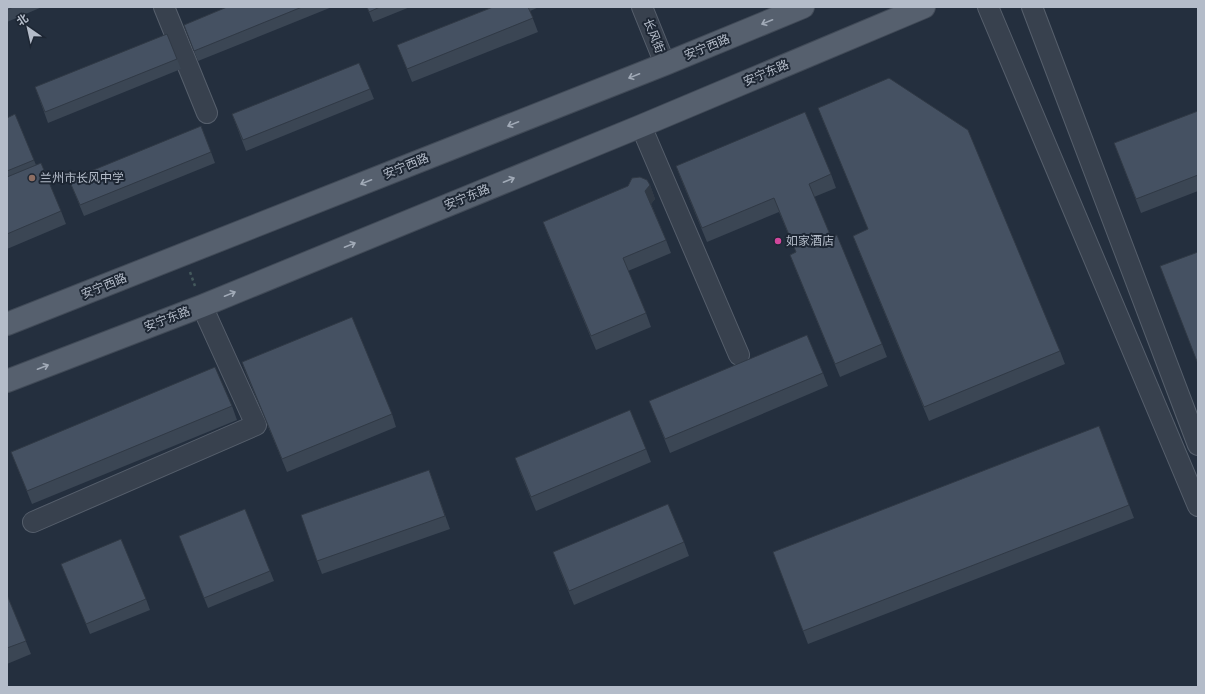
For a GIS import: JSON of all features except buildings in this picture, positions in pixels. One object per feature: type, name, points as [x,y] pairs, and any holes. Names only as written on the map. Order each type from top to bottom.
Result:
[{"type":"main road","name":"安宁西路","points":[[7,324],[665,64],[803,7]]},
{"type":"main road","name":"安宁东路","points":[[7,381],[202,306],[641,126],[889,15],[924,7]]},
{"type":"street","points":[[164,7],[207,113]]},
{"type":"street","name":"长风街","points":[[642,7],[665,64]]},
{"type":"street","points":[[988,7],[1198,506]]},
{"type":"street","points":[[1032,7],[1198,445]]},
{"type":"street","points":[[641,126],[739,355]]},
{"type":"street","points":[[32,522],[256,425],[202,306]]},
{"type":"path","points":[[184,254],[202,306]]},
{"type":"place","name":"兰州市长风中学","points":[[32,178]]},
{"type":"place","name":"如家酒店","points":[[778,241]]}]
